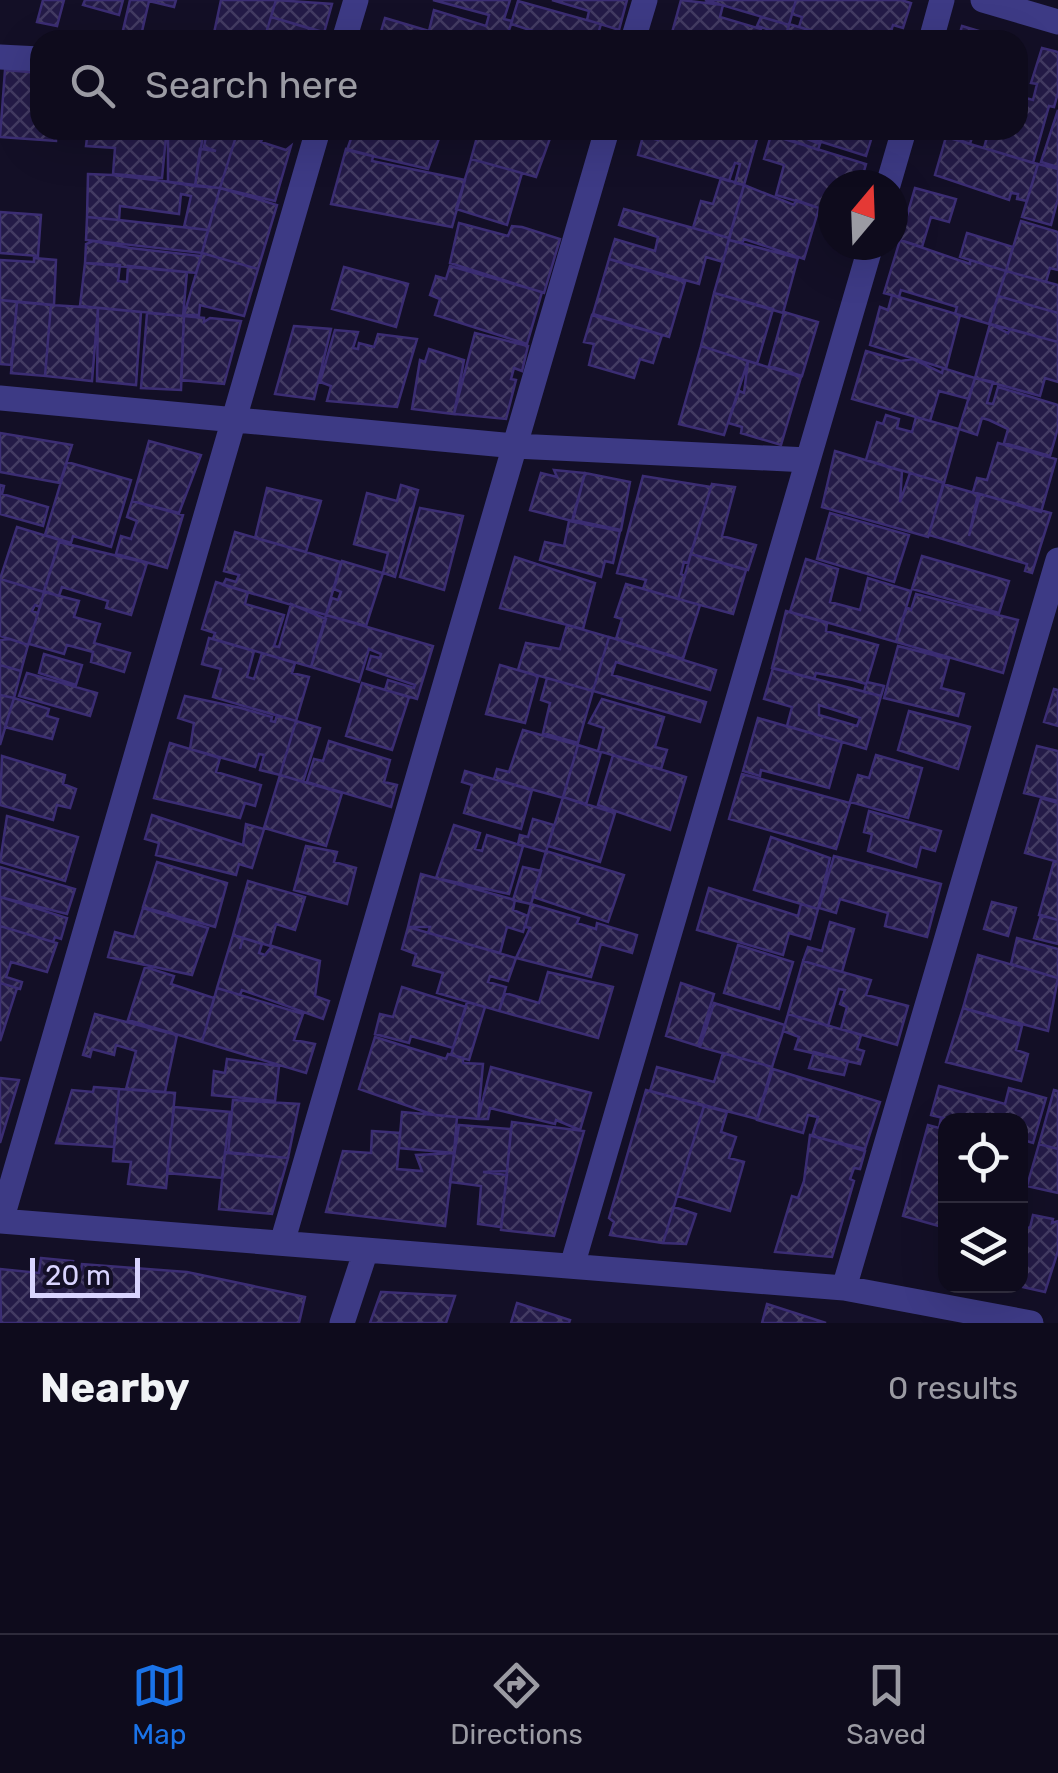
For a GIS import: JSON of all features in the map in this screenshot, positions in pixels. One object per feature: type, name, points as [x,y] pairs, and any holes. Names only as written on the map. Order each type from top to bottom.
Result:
[{"type":"street","points":[[347,30],[356,0]]},
{"type":"street","points":[[637,30],[645,0]]},
{"type":"street","points":[[934,30],[942,0]]},
{"type":"street","points":[[983,0],[1058,22]]},
{"type":"street","points":[[0,57],[30,58]]},
{"type":"street","points":[[315,140],[0,1221],[844,1288],[939,1314],[1031,1323]]},
{"type":"street","points":[[282,1243],[604,140]]},
{"type":"street","points":[[892,170],[901,140]]},
{"type":"street","points":[[572,1266],[867,260]]},
{"type":"street","points":[[0,398],[514,446],[808,460]]},
{"type":"street","points":[[844,1288],[1058,560]]},
{"type":"street","points":[[342,1323],[366,1250]]},
{"type":"building","points":[[43,0],[64,0],[57,26],[37,22]]},
{"type":"building","points":[[85,0],[123,0],[119,15],[83,5]]},
{"type":"building","points":[[130,0],[176,0],[174,7],[149,1],[142,30],[123,30]]},
{"type":"building","points":[[221,0],[276,0],[267,30],[215,30]]},
{"type":"building","points":[[276,0],[332,4],[325,30],[271,17]]},
{"type":"building","points":[[433,0],[510,0],[504,19],[512,21],[509,30],[429,30],[434,10],[486,26],[489,15]]},
{"type":"building","points":[[552,0],[627,0],[619,30],[587,20],[589,11]]},
{"type":"building","points":[[681,0],[723,5],[720,17],[761,29],[761,30],[673,30]]},
{"type":"building","points":[[705,0],[796,0],[789,25]]},
{"type":"building","points":[[796,0],[911,3],[903,28],[893,25],[892,30],[809,30],[799,27],[802,17],[792,14]]},
{"type":"building","points":[[518,1],[601,24],[599,30],[530,30],[511,24]]},
{"type":"building","points":[[271,17],[316,30],[267,30]]},
{"type":"building","points":[[761,17],[789,25],[788,30],[757,26]]},
{"type":"building","points":[[385,18],[425,30],[381,30]]},
{"type":"building","points":[[789,24],[809,30],[788,30]]},
{"type":"building","points":[[1042,48],[1058,52],[1058,93],[1054,107],[1049,106],[1033,163],[984,148],[986,140],[1028,140],[1028,99],[1033,100],[1037,84],[1031,83]]},
{"type":"building","points":[[5,70],[30,72],[30,139],[0,137]]},
{"type":"building","points":[[1058,110],[1058,167],[1041,162]]},
{"type":"building","points":[[87,140],[166,140],[162,178],[113,174],[115,148],[86,146]]},
{"type":"building","points":[[168,140],[202,140],[195,186],[168,182]]},
{"type":"building","points":[[205,140],[235,140],[220,188],[195,186],[200,149],[216,151],[204,147]]},
{"type":"building","points":[[235,140],[262,140],[286,150],[291,146],[275,201],[220,188]]},
{"type":"building","points":[[350,140],[438,140],[428,169],[347,150]]},
{"type":"building","points":[[476,140],[549,140],[536,177],[471,159]]},
{"type":"building","points":[[642,140],[757,140],[744,185],[735,183],[740,164],[735,163],[729,181],[638,155]]},
{"type":"building","points":[[770,140],[787,140],[866,164],[864,170],[818,170],[818,208],[776,195],[784,165],[764,159]]},
{"type":"building","points":[[791,140],[810,140],[820,144],[818,150]]},
{"type":"building","points":[[815,140],[871,140],[866,156]]},
{"type":"building","points":[[945,140],[1038,164],[1027,201],[1017,199],[1018,194],[1011,193],[1009,200],[935,175]]},
{"type":"building","points":[[346,149],[373,156],[372,161],[465,180],[452,227],[331,204]]},
{"type":"building","points":[[471,159],[522,173],[507,225],[456,209]]},
{"type":"building","points":[[1038,164],[1058,169],[1058,199],[1051,225],[1022,217]]},
{"type":"building","points":[[88,174],[220,188],[208,230],[184,227],[191,196],[181,194],[179,214],[120,206],[119,220],[87,217]]},
{"type":"building","points":[[721,178],[744,185],[729,238],[693,228],[701,201],[713,204]]},
{"type":"building","points":[[744,185],[794,205],[796,200],[818,208],[804,259],[744,239],[742,243],[729,240]]},
{"type":"building","points":[[220,188],[277,205],[258,269],[202,253]]},
{"type":"building","points":[[915,188],[956,199],[949,222],[931,217],[922,247],[908,243],[908,212]]},
{"type":"building","points":[[624,209],[729,238],[723,262],[706,257],[699,284],[609,259],[615,239],[655,251],[658,237],[619,225]]},
{"type":"building","points":[[0,212],[41,215],[38,256],[0,253]]},
{"type":"building","points":[[87,217],[208,230],[202,253],[86,240]]},
{"type":"building","points":[[1021,221],[1058,232],[1058,270],[1050,268],[1046,282],[1006,271]]},
{"type":"building","points":[[459,223],[508,236],[512,226],[522,227],[560,239],[544,293],[450,263]]},
{"type":"building","points":[[967,233],[1013,247],[1006,271],[960,257]]},
{"type":"building","points":[[729,240],[798,258],[783,313],[714,293]]},
{"type":"building","points":[[93,241],[201,256],[196,273],[85,263],[86,244]]},
{"type":"building","points":[[908,243],[970,264],[970,260],[1006,271],[989,324],[955,314],[957,307],[901,290],[899,297],[884,293],[894,260],[908,260]]},
{"type":"building","points":[[202,253],[258,269],[244,316],[200,305],[199,315],[184,315]]},
{"type":"building","points":[[34,258],[56,260],[54,305],[0,300],[0,260],[34,262]]},
{"type":"building","points":[[609,259],[685,282],[669,337],[593,314]]},
{"type":"building","points":[[85,263],[120,265],[118,281],[127,282],[128,266],[187,272],[183,316],[80,306]]},
{"type":"building","points":[[450,266],[542,292],[527,344],[435,315],[440,299],[430,295],[436,276],[446,279]]},
{"type":"building","points":[[344,267],[408,284],[396,327],[332,309]]},
{"type":"building","points":[[1006,271],[1058,285],[1058,313],[998,296]]},
{"type":"building","points":[[714,293],[773,309],[757,364],[701,346]]},
{"type":"building","points":[[892,295],[960,315],[946,369],[870,345],[880,307],[888,310]]},
{"type":"building","points":[[998,296],[1058,313],[1058,342],[990,324]]},
{"type":"building","points":[[0,300],[17,302],[11,365],[0,364]]},
{"type":"building","points":[[17,302],[51,305],[45,376],[11,373]]},
{"type":"building","points":[[51,305],[98,308],[92,381],[45,376]]},
{"type":"building","points":[[98,308],[141,312],[136,385],[97,381]]},
{"type":"building","points":[[784,312],[818,322],[802,376],[769,366]]},
{"type":"building","points":[[147,313],[184,316],[181,390],[141,388]]},
{"type":"building","points":[[592,315],[662,335],[653,363],[640,359],[634,378],[589,365],[594,344],[584,342]]},
{"type":"building","points":[[184,316],[204,318],[204,322],[210,318],[241,321],[224,384],[181,380]]},
{"type":"building","points":[[990,324],[1008,333],[1010,329],[1058,342],[1058,382],[1045,378],[1040,396],[975,378]]},
{"type":"building","points":[[294,326],[331,329],[314,399],[275,394]]},
{"type":"building","points":[[335,330],[358,332],[353,348],[358,349],[359,343],[374,347],[378,334],[417,339],[397,407],[327,401],[331,386],[320,382]]},
{"type":"building","points":[[475,333],[528,346],[522,371],[514,368],[511,379],[516,380],[506,419],[454,414]]},
{"type":"building","points":[[701,346],[748,361],[724,435],[679,424]]},
{"type":"building","points":[[429,349],[464,360],[454,414],[412,409],[420,360],[425,362]]},
{"type":"building","points":[[866,351],[901,361],[913,359],[942,373],[943,368],[975,378],[969,399],[939,391],[930,421],[852,399]]},
{"type":"building","points":[[748,361],[801,377],[781,445],[741,433],[742,427],[728,423],[739,391],[744,393]]},
{"type":"building","points":[[975,378],[993,382],[987,403],[993,404],[998,387],[1058,405],[1058,428],[1050,456],[1004,443],[1008,429],[989,420],[982,418],[977,435],[959,429]]},
{"type":"building","points":[[886,415],[899,419],[897,428],[912,432],[916,417],[959,429],[944,483],[866,460],[877,422],[883,424]]},
{"type":"building","points":[[0,433],[72,445],[60,483],[0,472]]},
{"type":"building","points":[[149,441],[201,455],[179,513],[132,501]]},
{"type":"building","points":[[998,443],[1056,459],[1041,512],[973,492],[977,478],[987,480]]},
{"type":"building","points":[[835,451],[902,471],[900,502],[910,473],[944,483],[928,537],[822,507]]},
{"type":"building","points":[[67,462],[131,480],[111,547],[73,536],[71,543],[45,535]]},
{"type":"building","points":[[554,470],[585,473],[572,521],[530,510],[541,473],[557,477]]},
{"type":"building","points":[[585,473],[630,482],[621,530],[573,520]]},
{"type":"building","points":[[643,476],[711,487],[688,563],[684,562],[681,574],[685,576],[678,599],[643,589],[646,580],[617,573]]},
{"type":"building","points":[[712,484],[735,487],[722,536],[756,545],[748,570],[691,554]]},
{"type":"building","points":[[943,484],[978,494],[969,536],[980,494],[1051,513],[1032,573],[1025,571],[1027,564],[929,535]]},
{"type":"building","points":[[0,485],[4,486],[2,494],[48,507],[43,526],[0,514]]},
{"type":"building","points":[[401,485],[418,490],[395,577],[383,573],[388,553],[354,544],[367,493],[397,501]]},
{"type":"building","points":[[267,488],[321,501],[306,552],[255,538]]},
{"type":"building","points":[[132,501],[183,515],[167,568],[116,554],[121,536],[131,539],[137,521],[127,517]]},
{"type":"building","points":[[420,508],[463,516],[444,590],[400,577]]},
{"type":"building","points":[[830,513],[909,535],[894,582],[817,559]]},
{"type":"building","points":[[569,521],[620,531],[613,563],[605,561],[601,577],[540,560],[545,542],[564,546]]},
{"type":"building","points":[[17,527],[60,540],[44,592],[0,579]]},
{"type":"building","points":[[235,532],[341,562],[326,615],[223,585],[226,579],[236,582],[239,575],[224,571]]},
{"type":"building","points":[[59,542],[147,563],[131,615],[106,608],[108,601],[62,587],[59,596],[44,591]]},
{"type":"building","points":[[691,554],[746,570],[733,614],[678,599]]},
{"type":"building","points":[[922,556],[1009,581],[999,613],[912,589]]},
{"type":"building","points":[[515,557],[595,583],[583,629],[500,608]]},
{"type":"building","points":[[806,559],[838,569],[830,602],[860,610],[868,578],[911,591],[896,642],[790,612]]},
{"type":"building","points":[[342,561],[383,573],[366,626],[326,615],[332,598],[338,600],[341,592],[334,589]]},
{"type":"building","points":[[0,579],[44,592],[40,607],[35,605],[32,611],[38,613],[28,645],[0,636]]},
{"type":"building","points":[[216,582],[248,592],[245,604],[284,615],[274,646],[279,647],[291,604],[326,619],[311,667],[213,639],[215,633],[202,629]]},
{"type":"building","points":[[626,584],[700,605],[683,659],[616,639],[622,619],[615,617]]},
{"type":"building","points":[[44,592],[79,601],[74,617],[100,624],[94,643],[130,653],[124,672],[91,662],[93,652],[67,645],[64,654],[29,644]]},
{"type":"building","points":[[916,594],[1018,620],[1003,673],[896,642],[907,607],[911,610]]},
{"type":"building","points":[[786,611],[827,623],[826,631],[878,645],[867,682],[884,686],[881,696],[864,692],[866,684],[853,680],[816,673],[814,679],[772,668]]},
{"type":"building","points":[[326,615],[433,646],[417,699],[385,690],[388,680],[414,688],[415,685],[367,669],[371,656],[380,658],[381,654],[369,649],[359,682],[311,667]]},
{"type":"building","points":[[567,625],[609,637],[593,691],[518,670],[526,643],[560,649]]},
{"type":"building","points":[[609,637],[716,670],[710,690],[616,662],[614,668],[612,675],[706,702],[700,722],[593,691]]},
{"type":"building","points":[[209,638],[254,651],[247,677],[254,679],[262,653],[295,663],[292,673],[309,677],[296,721],[213,697],[221,669],[202,664]]},
{"type":"building","points":[[0,640],[28,645],[21,671],[0,665]]},
{"type":"building","points":[[898,646],[949,659],[941,688],[964,694],[958,716],[884,698]]},
{"type":"building","points":[[44,654],[82,665],[76,685],[39,673]]},
{"type":"building","points":[[0,665],[21,671],[14,698],[0,695]]},
{"type":"building","points":[[500,665],[538,676],[525,723],[486,714]]},
{"type":"building","points":[[773,668],[881,696],[866,749],[787,726],[792,707],[764,699]],"holes":[[[819,705],[860,718],[857,726],[819,715]]]},
{"type":"building","points":[[27,673],[97,693],[90,716],[19,696]]},
{"type":"building","points":[[547,678],[593,691],[578,743],[543,733],[550,703],[541,700]]},
{"type":"building","points":[[362,683],[409,697],[392,750],[346,736]]},
{"type":"building","points":[[1054,689],[1058,690],[1058,726],[1044,722]]},
{"type":"building","points":[[0,695],[14,698],[0,745]]},
{"type":"building","points":[[185,696],[241,708],[272,717],[275,722],[277,715],[296,721],[280,775],[260,770],[264,755],[259,754],[255,767],[190,749],[194,723],[178,718]]},
{"type":"building","points":[[14,698],[49,709],[47,716],[58,719],[52,739],[5,727]]},
{"type":"building","points":[[602,699],[664,717],[655,747],[667,750],[661,769],[598,751],[604,728],[589,723]]},
{"type":"building","points":[[909,711],[970,727],[958,769],[898,750]]},
{"type":"building","points":[[758,718],[842,742],[829,788],[761,770],[760,776],[743,771]]},
{"type":"building","points":[[296,721],[320,728],[303,782],[280,775]]},
{"type":"building","points":[[523,730],[578,745],[563,798],[494,779],[497,769],[509,772]]},
{"type":"building","points":[[329,741],[390,760],[384,782],[397,785],[391,807],[307,782],[314,759],[323,761]]},
{"type":"building","points":[[170,743],[220,758],[216,772],[261,785],[255,806],[245,803],[240,818],[154,798]]},
{"type":"building","points":[[578,745],[601,752],[586,805],[563,797]]},
{"type":"building","points":[[1037,746],[1058,751],[1058,801],[1024,793]]},
{"type":"building","points":[[613,755],[686,777],[670,830],[598,805]]},
{"type":"building","points":[[876,755],[922,768],[908,818],[850,802],[858,775],[869,778]]},
{"type":"building","points":[[2,756],[65,775],[63,784],[76,789],[70,808],[57,805],[53,820],[0,805]]},
{"type":"building","points":[[465,771],[532,790],[521,829],[464,813],[472,785],[462,782]]},
{"type":"building","points":[[742,774],[850,803],[836,849],[729,819]]},
{"type":"building","points":[[280,775],[342,793],[326,846],[264,828]]},
{"type":"building","points":[[563,797],[615,813],[600,862],[548,846]]},
{"type":"building","points":[[1041,798],[1058,803],[1058,862],[1025,853]]},
{"type":"building","points":[[869,811],[941,831],[935,851],[921,847],[916,867],[868,851],[872,834],[864,832]]},
{"type":"building","points":[[152,815],[243,845],[246,824],[264,829],[252,868],[239,864],[236,875],[156,855],[159,843],[145,839]]},
{"type":"building","points":[[7,816],[78,837],[65,881],[0,862]]},
{"type":"building","points":[[533,819],[554,825],[546,852],[518,844],[520,835],[528,837]]},
{"type":"building","points":[[454,825],[480,833],[475,849],[482,851],[487,835],[523,846],[509,894],[436,878]]},
{"type":"building","points":[[771,837],[830,858],[818,909],[754,890]]},
{"type":"building","points":[[306,846],[337,852],[334,862],[356,868],[347,904],[294,890]]},
{"type":"building","points":[[546,851],[624,875],[608,922],[533,897]]},
{"type":"building","points":[[834,856],[941,884],[927,937],[885,926],[888,913],[840,899],[836,913],[819,908]]},
{"type":"building","points":[[1054,861],[1058,862],[1058,920],[1039,915]]},
{"type":"building","points":[[157,862],[227,883],[215,927],[143,907]]},
{"type":"building","points":[[0,867],[75,889],[67,914],[0,897]]},
{"type":"building","points":[[523,867],[541,871],[531,904],[513,900]]},
{"type":"building","points":[[421,874],[515,900],[513,910],[528,916],[523,932],[507,927],[500,953],[428,933],[430,927],[408,927]]},
{"type":"building","points":[[248,881],[305,897],[295,930],[276,924],[270,946],[233,935]]},
{"type":"building","points":[[709,888],[798,916],[801,904],[818,909],[810,939],[789,933],[783,955],[697,930]]},
{"type":"building","points":[[0,897],[67,918],[61,939],[55,937],[53,942],[0,926]]},
{"type":"building","points":[[992,902],[1016,908],[1008,936],[984,929]]},
{"type":"building","points":[[531,904],[579,918],[577,923],[596,929],[597,923],[637,935],[632,953],[601,944],[591,977],[516,958],[530,928],[525,927]]},
{"type":"building","points":[[143,908],[208,928],[192,975],[108,957],[115,932],[134,937]]},
{"type":"building","points":[[1041,915],[1058,920],[1058,944],[1034,938]]},
{"type":"building","points":[[830,922],[854,929],[842,972],[803,961],[808,947],[822,951]]},
{"type":"building","points":[[0,926],[57,943],[47,972],[11,962],[6,977],[22,982],[20,989],[0,983]]},
{"type":"building","points":[[408,927],[516,958],[508,981],[490,976],[488,982],[506,987],[499,1011],[437,993],[443,973],[413,965],[416,954],[402,949]]},
{"type":"building","points":[[233,935],[262,944],[259,953],[265,955],[272,946],[320,961],[315,996],[329,1001],[323,1019],[242,990],[240,995],[217,988]]},
{"type":"building","points":[[1017,938],[1058,949],[1058,978],[1011,964]]},
{"type":"building","points":[[738,945],[793,962],[779,1009],[724,993]]},
{"type":"building","points":[[978,955],[1058,978],[1048,1031],[963,1008]]},
{"type":"building","points":[[803,961],[871,980],[866,995],[908,1006],[897,1045],[841,1029],[847,1007],[840,1004],[845,990],[839,989],[828,1026],[788,1014]]},
{"type":"building","points":[[145,967],[174,976],[171,984],[214,998],[202,1042],[128,1020]]},
{"type":"building","points":[[548,972],[613,987],[598,1038],[499,1011],[505,993],[539,1003]]},
{"type":"building","points":[[0,983],[17,988],[0,1041]]},
{"type":"building","points":[[681,983],[714,994],[698,1046],[666,1036]]},
{"type":"building","points":[[402,987],[466,1007],[453,1048],[411,1036],[409,1043],[375,1034],[380,1014],[393,1017]]},
{"type":"building","points":[[217,988],[303,1014],[294,1040],[315,1044],[306,1073],[202,1042]]},
{"type":"building","points":[[467,1002],[485,1007],[469,1060],[451,1055]]},
{"type":"building","points":[[714,1003],[785,1025],[772,1067],[700,1047]]},
{"type":"building","points":[[963,1008],[1022,1026],[1016,1050],[1028,1054],[1021,1081],[946,1062]]},
{"type":"building","points":[[95,1014],[177,1035],[165,1092],[126,1089],[136,1051],[116,1045],[114,1055],[92,1049],[90,1057],[83,1055]]},
{"type":"building","points":[[788,1014],[861,1035],[857,1049],[864,1051],[860,1064],[795,1049],[799,1037],[783,1031]]},
{"type":"building","points":[[375,1037],[446,1059],[448,1054],[463,1058],[463,1063],[483,1064],[478,1119],[434,1115],[359,1089]]},
{"type":"building","points":[[814,1052],[848,1061],[844,1075],[809,1068]]},
{"type":"building","points":[[723,1053],[772,1067],[757,1119],[650,1091],[657,1067],[714,1082]]},
{"type":"building","points":[[227,1059],[279,1066],[275,1101],[212,1095],[214,1071],[225,1073]]},
{"type":"building","points":[[491,1067],[591,1093],[580,1130],[556,1120],[555,1124],[490,1108],[488,1119],[478,1119]]},
{"type":"building","points":[[773,1069],[880,1102],[865,1149],[812,1136],[818,1117],[808,1115],[803,1133],[757,1120]]},
{"type":"building","points":[[0,1078],[19,1080],[0,1143]]},
{"type":"building","points":[[939,1086],[1005,1104],[1009,1088],[1046,1098],[1033,1143],[1028,1141],[1028,1113],[931,1115]]},
{"type":"building","points":[[94,1087],[119,1089],[114,1147],[56,1143],[72,1090],[93,1092]]},
{"type":"building","points":[[119,1089],[175,1093],[166,1188],[128,1184],[131,1162],[113,1161]]},
{"type":"building","points":[[646,1090],[704,1106],[663,1243],[610,1235],[614,1222],[609,1218]]},
{"type":"building","points":[[1054,1090],[1058,1091],[1058,1149],[1039,1144]]},
{"type":"building","points":[[233,1100],[299,1104],[288,1158],[228,1153]]},
{"type":"building","points":[[704,1106],[727,1112],[721,1132],[736,1137],[729,1158],[744,1162],[730,1211],[677,1196]]},
{"type":"building","points":[[174,1107],[230,1112],[222,1178],[167,1173]]},
{"type":"building","points":[[402,1112],[457,1117],[454,1153],[399,1148]]},
{"type":"building","points":[[512,1122],[584,1131],[554,1236],[501,1230]]},
{"type":"building","points":[[459,1125],[511,1129],[507,1171],[483,1172],[507,1175],[501,1227],[478,1224],[481,1186],[450,1182]]},
{"type":"building","points":[[928,1125],[938,1128],[938,1226],[903,1216]]},
{"type":"building","points":[[372,1131],[400,1133],[397,1169],[422,1171],[416,1155],[454,1153],[445,1226],[326,1212],[343,1151],[371,1153]]},
{"type":"building","points":[[810,1135],[865,1151],[860,1169],[854,1168],[850,1179],[854,1181],[832,1257],[775,1252],[792,1196],[798,1198],[804,1181]]},
{"type":"building","points":[[1039,1144],[1058,1149],[1058,1193],[1028,1186]]},
{"type":"building","points":[[225,1152],[288,1158],[272,1214],[219,1209]]},
{"type":"building","points":[[674,1207],[696,1214],[686,1244],[663,1243]]},
{"type":"building","points":[[1033,1215],[1053,1219],[1052,1223],[1058,1221],[1058,1251],[1045,1292],[1028,1288]]},
{"type":"building","points":[[41,1258],[73,1261],[71,1269],[81,1270],[82,1264],[187,1272],[305,1297],[299,1323],[1,1323],[0,1269],[39,1273]]},
{"type":"building","points":[[381,1292],[455,1296],[446,1323],[370,1323]]},
{"type":"building","points":[[517,1303],[570,1320],[569,1323],[511,1323]]},
{"type":"building","points":[[767,1304],[826,1323],[762,1323]]}]
